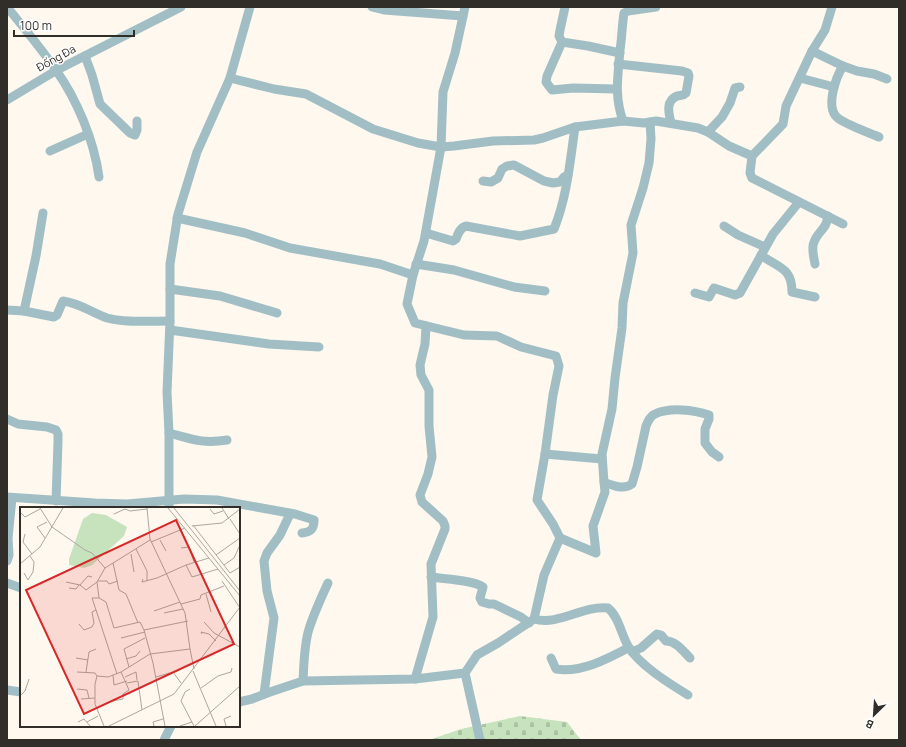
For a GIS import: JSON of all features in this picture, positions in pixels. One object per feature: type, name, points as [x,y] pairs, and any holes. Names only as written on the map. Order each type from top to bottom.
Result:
[{"type":"street","points":[[7,7],[57,70],[76,102],[98,165],[100,177]]},
{"type":"street","name":"Đống Đa","points":[[7,100],[57,70],[181,7]]},
{"type":"street","points":[[169,504],[169,433],[167,392],[170,326],[170,264],[177,218],[197,152],[230,78],[250,7]]},
{"type":"street","points":[[372,7],[384,10],[464,11],[455,53],[443,92],[441,147],[426,233],[416,264],[406,304],[415,323],[464,335],[497,336],[521,347],[556,356],[559,366],[536,500],[553,524],[560,538],[596,553],[593,526],[605,492],[602,459],[612,408],[614,378],[622,328],[623,302],[633,253],[631,225],[643,188],[649,163],[651,139],[650,122]]},
{"type":"street","points":[[562,42],[559,36],[565,7]]},
{"type":"street","points":[[623,121],[618,108],[616,89],[625,12],[656,7]]},
{"type":"street","points":[[832,7],[825,30],[812,52],[786,106],[782,125],[752,156],[750,173],[752,178],[843,224]]},
{"type":"street","points":[[562,42],[620,53]]},
{"type":"street","points":[[562,42],[547,76],[546,82],[552,90],[579,88],[616,89]]},
{"type":"street","points":[[812,52],[843,66],[857,71],[874,74],[887,80]]},
{"type":"street","points":[[85,56],[100,104],[130,133],[135,135],[137,130],[137,121]]},
{"type":"street","points":[[618,64],[682,70],[688,73],[690,76],[686,93],[683,96],[678,96],[670,100],[671,123]]},
{"type":"street","points":[[843,66],[834,87],[832,105],[836,117],[879,137]]},
{"type":"street","points":[[230,78],[274,89],[306,94],[373,129],[418,144],[441,147],[492,141],[534,140],[574,127],[623,121],[656,121],[698,128],[708,132],[729,146],[752,156]]},
{"type":"street","points":[[800,78],[834,87]]},
{"type":"street","points":[[708,132],[722,117],[730,103],[735,88],[740,87]]},
{"type":"street","points":[[426,233],[452,241],[456,239],[462,227],[466,226],[520,236],[554,229],[563,203],[574,127]]},
{"type":"street","points":[[50,151],[88,134]]},
{"type":"street","points":[[483,181],[491,182],[498,178],[502,169],[514,165],[544,181],[553,183],[560,182],[568,175]]},
{"type":"street","points":[[695,293],[709,297],[714,288],[734,295],[740,293],[773,234],[799,202]]},
{"type":"street","points":[[24,311],[36,256],[43,213]]},
{"type":"street","points":[[815,264],[814,242],[828,223],[828,216]]},
{"type":"street","points":[[177,218],[245,233],[290,248],[380,264],[413,275]]},
{"type":"street","points":[[724,226],[763,251],[773,265],[786,271],[789,274],[792,284],[792,292],[815,297]]},
{"type":"street","points":[[416,264],[454,270],[496,283],[519,288],[545,291]]},
{"type":"street","points":[[170,289],[220,296],[277,313]]},
{"type":"street","points":[[7,310],[24,311],[54,317],[57,315],[63,301],[88,308],[99,315],[115,319],[170,326],[269,344],[319,348]]},
{"type":"street","points":[[415,679],[434,617],[431,564],[444,534],[445,526],[439,516],[422,502],[420,495],[428,474],[432,456],[429,426],[429,390],[421,375],[420,365],[425,344],[426,326]]},
{"type":"street","points":[[604,482],[615,486],[624,487],[632,484],[648,419],[660,412],[678,410],[708,415],[709,419],[705,429],[705,443],[712,452],[719,457]]},
{"type":"street","points":[[7,418],[18,424],[48,427],[56,430],[58,434],[57,503]]},
{"type":"street","points":[[169,433],[197,441],[212,442],[227,440]]},
{"type":"street","points":[[545,454],[602,459]]},
{"type":"street","points":[[7,561],[9,498],[57,503],[127,504],[169,504],[184,499],[217,500],[288,513],[314,520],[314,526],[310,532],[302,533]]},
{"type":"street","points":[[264,694],[274,618],[267,591],[264,561],[267,553],[280,535],[288,513]]},
{"type":"street","points":[[480,740],[465,673],[477,655],[531,621],[544,575],[560,538]]},
{"type":"street","points":[[431,577],[480,585],[483,587],[480,598],[482,602],[494,604],[531,621],[560,618],[592,609],[608,608],[614,614],[630,650],[654,672],[688,696]]},
{"type":"street","points":[[7,583],[20,588]]},
{"type":"street","points":[[303,681],[305,653],[309,629],[328,583]]},
{"type":"street","points":[[551,658],[556,669],[566,670],[583,667],[630,650],[641,648],[657,634],[661,635],[666,641],[670,641],[677,645],[690,658]]},
{"type":"street","points":[[240,702],[303,681],[415,679],[465,673]]},
{"type":"street","points":[[7,690],[20,692]]},
{"type":"street","points":[[164,740],[170,727]]},
{"type":"green space","points":[[520,716],[567,722],[581,740],[429,740],[461,729]]}]
